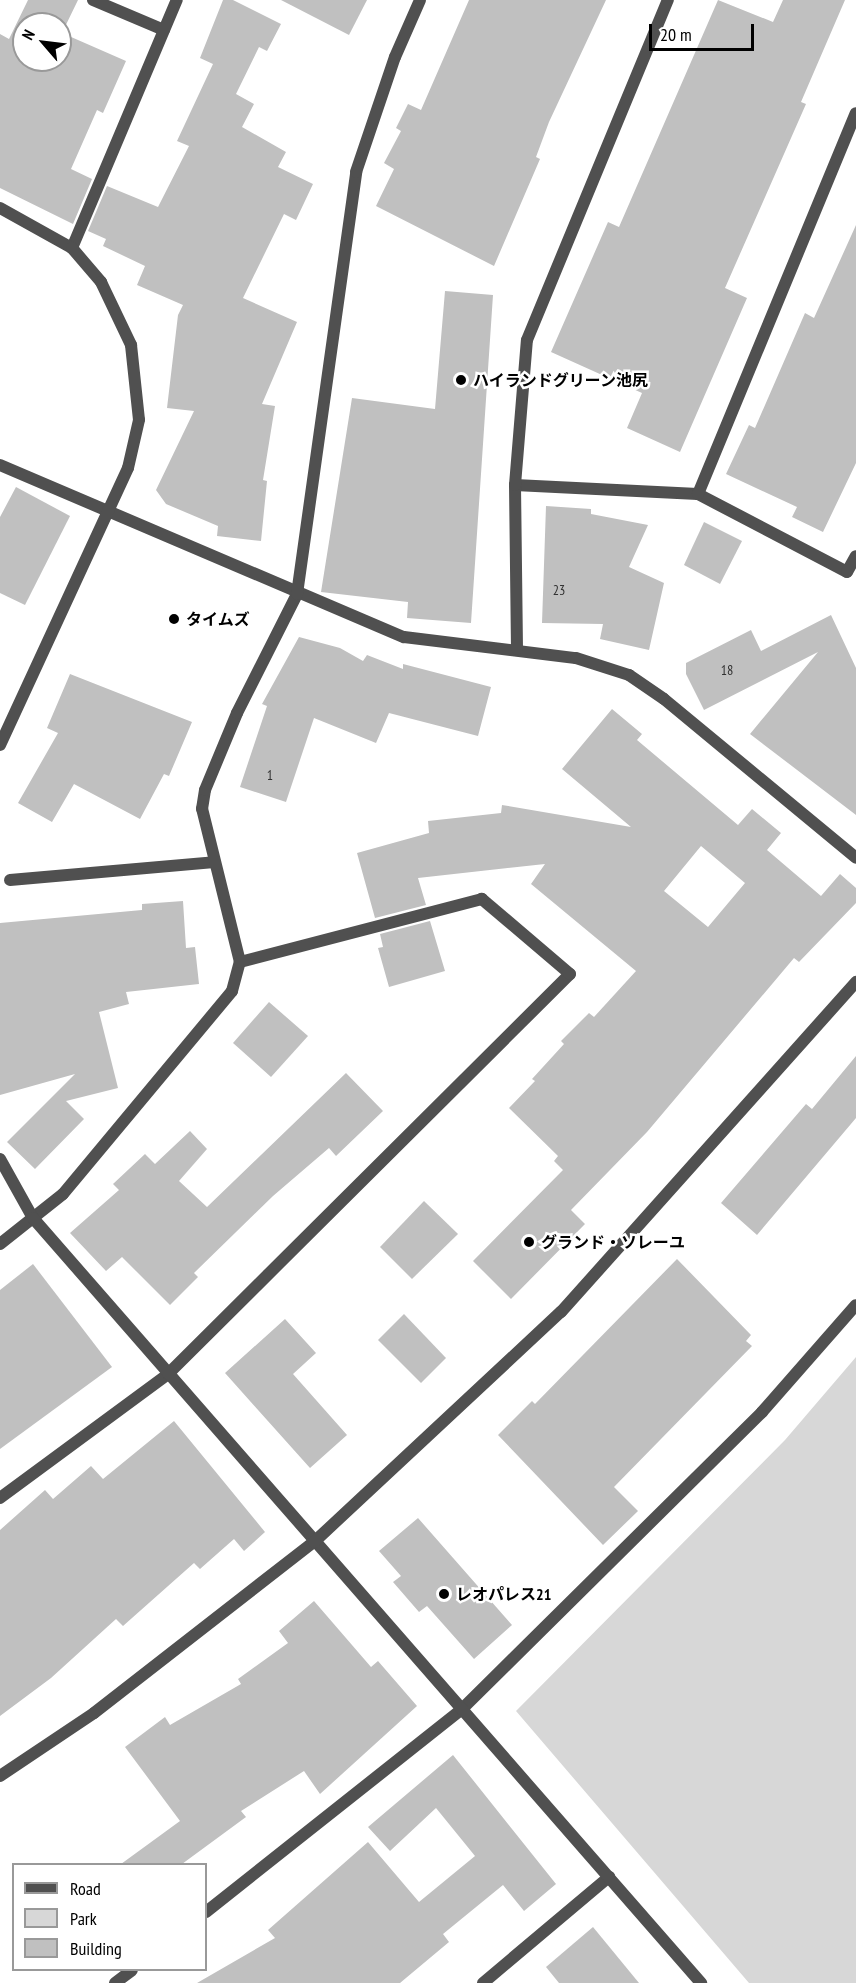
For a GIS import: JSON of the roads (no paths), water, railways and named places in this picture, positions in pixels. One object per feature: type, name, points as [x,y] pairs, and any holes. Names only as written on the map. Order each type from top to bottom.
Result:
[{"type":"street","points":[[93,0],[164,30]]},
{"type":"street","points":[[72,248],[177,0]]},
{"type":"street","points":[[0,1244],[63,1194],[232,991],[240,962],[202,809],[205,790],[237,712],[297,594],[356,171],[395,57],[420,0]]},
{"type":"street","points":[[516,649],[515,485],[527,340],[668,0]]},
{"type":"street","points":[[698,494],[856,113]]},
{"type":"street","points":[[0,207],[72,248],[101,282],[131,345],[139,420],[129,468],[0,745]]},
{"type":"street","points":[[0,465],[108,514],[404,637],[576,658],[629,675],[664,699],[856,858]]},
{"type":"street","points":[[515,485],[698,494],[847,572],[856,556]]},
{"type":"street","points":[[10,880],[214,862]]},
{"type":"street","points":[[0,1498],[168,1374],[570,974],[482,898],[240,962]]},
{"type":"street","points":[[0,1776],[94,1713],[314,1542],[561,1312],[856,982]]},
{"type":"street","points":[[0,1159],[33,1218],[701,1983]]},
{"type":"street","points":[[207,1911],[462,1709],[762,1412],[856,1305]]},
{"type":"street","points":[[483,1983],[609,1877]]},
{"type":"street","points":[[115,1983],[131,1971]]},
{"type":"place","name":"ハイランドグリーン池尻","points":[[461,380]]},
{"type":"place","name":"タイムズ","points":[[174,619]]},
{"type":"place","name":"グランド・ソレーユ","points":[[529,1242]]},
{"type":"place","name":"レオパレス21","points":[[444,1594]]}]
